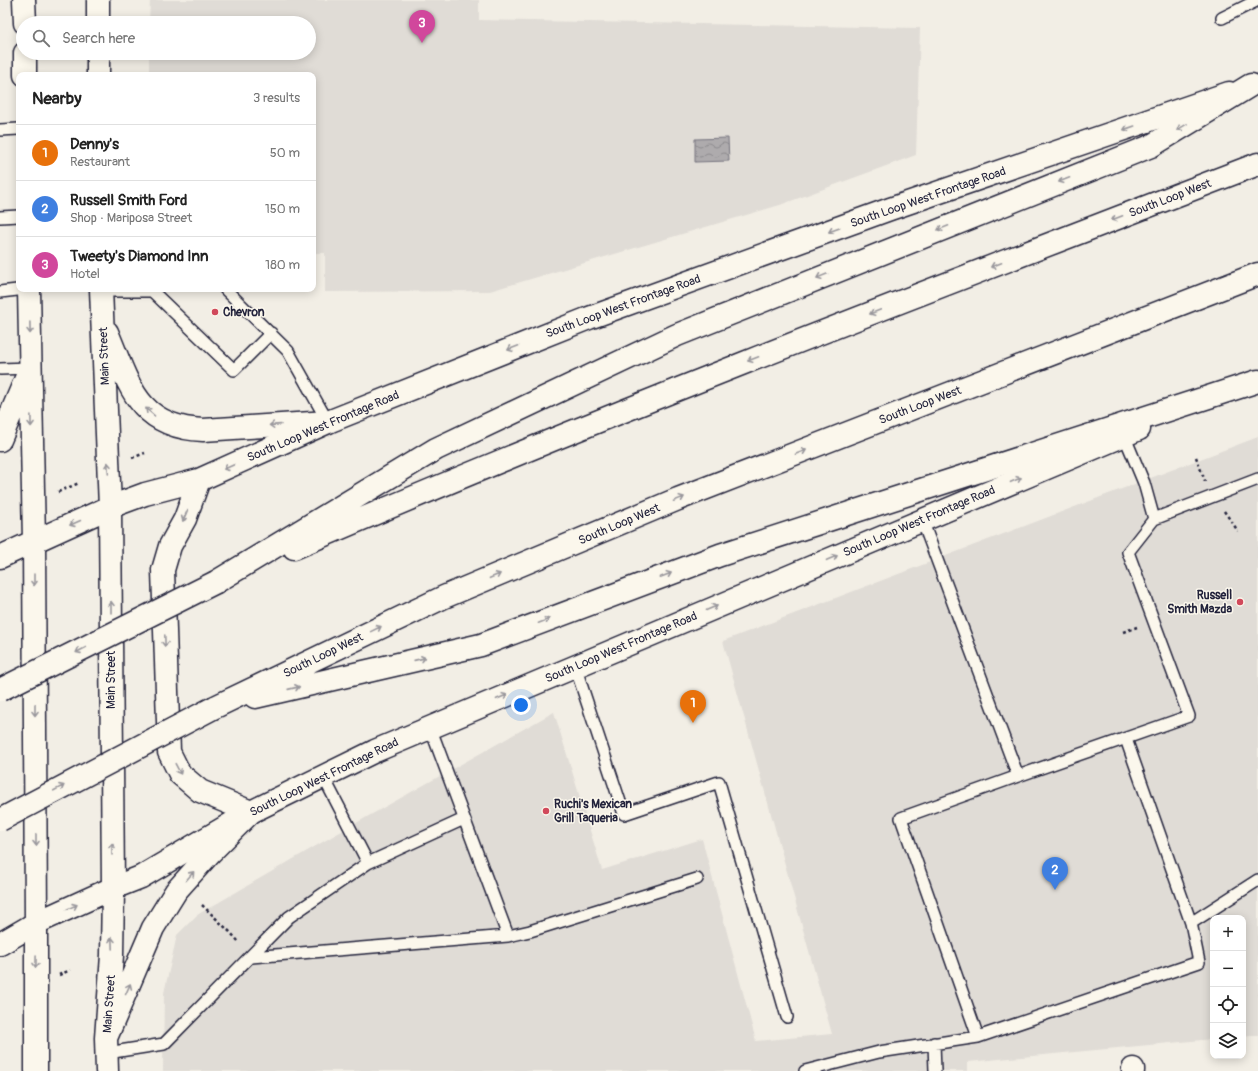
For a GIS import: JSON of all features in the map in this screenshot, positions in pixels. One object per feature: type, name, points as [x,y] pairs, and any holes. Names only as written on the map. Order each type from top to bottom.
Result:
[{"type":"main road","points":[[24,0],[25,16]]},
{"type":"main road","points":[[98,0],[98,16]]},
{"type":"main road","points":[[25,60],[25,72]]},
{"type":"main road","points":[[98,60],[98,72]]},
{"type":"main road","points":[[216,582],[436,449],[677,335],[1151,146],[1255,84]]},
{"type":"main road","name":"South Loop West Frontage Road","points":[[0,557],[110,507],[152,492],[199,480],[328,422],[589,318],[890,210],[1255,84]]},
{"type":"main road","name":"South Loop West","points":[[0,690],[216,582],[459,477],[687,384],[1258,164]]},
{"type":"main road","name":"South Loop West","points":[[0,820],[215,707],[444,597],[656,508],[1258,274]]},
{"type":"main road","points":[[29,292],[34,541],[36,1071]]},
{"type":"main road","name":"Main Street","points":[[101,292],[110,507],[113,888],[112,955],[106,1054]]},
{"type":"main road","points":[[102,320],[133,393],[143,406],[156,417],[170,425],[186,429],[203,430],[328,422]]},
{"type":"main road","points":[[0,440],[30,368]]},
{"type":"main road","points":[[215,707],[481,645],[720,555],[1258,381]]},
{"type":"main road","name":"South Loop West Frontage Road","points":[[0,944],[36,923],[141,877],[251,812],[375,751],[1124,435],[1258,384]]},
{"type":"main road","points":[[106,1054],[153,928],[176,891],[210,853],[251,812],[200,791],[180,774],[169,752],[163,570],[170,546],[184,519],[199,480]]},
{"type":"lane","points":[[1222,18],[1258,0]]},
{"type":"lane","points":[[0,130],[16,129]]},
{"type":"lane","points":[[0,217],[16,216]]},
{"type":"lane","points":[[0,292],[16,290]]},
{"type":"lane","points":[[156,292],[234,370],[271,333]]},
{"type":"lane","points":[[228,292],[288,351],[328,422]]},
{"type":"lane","points":[[0,369],[30,368]]},
{"type":"lane","points":[[1124,435],[1144,483],[1154,520]]},
{"type":"lane","points":[[978,1037],[901,818],[1189,716],[1128,552],[1154,520],[1258,479]]},
{"type":"lane","points":[[922,520],[1018,776]]},
{"type":"lane","points":[[575,666],[624,814],[719,782],[787,1017]]},
{"type":"lane","points":[[430,727],[508,936]]},
{"type":"lane","points":[[805,1071],[879,1052],[978,1037],[1198,962],[1191,923],[1126,739]]},
{"type":"lane","points":[[322,776],[368,863]]},
{"type":"lane","points":[[106,1054],[164,1044],[289,917],[368,863],[464,819]]},
{"type":"lane","points":[[251,957],[508,936],[530,931],[697,879]]},
{"type":"lane","points":[[1191,923],[1258,880]]},
{"type":"lane","points":[[934,1043],[935,1071]]},
{"type":"path","points":[[132,458],[145,453]]},
{"type":"path","points":[[1196,457],[1206,485]]},
{"type":"path","points":[[58,492],[79,483]]},
{"type":"path","points":[[1224,511],[1238,531]]},
{"type":"path","points":[[1123,632],[1143,625]]},
{"type":"path","points":[[202,905],[230,932],[251,957]]},
{"type":"shaded area","points":[[150,0],[479,0],[479,20],[920,28],[916,155],[780,205],[490,291],[325,292],[325,253],[316,253],[316,72],[149,72],[149,60],[316,60],[316,16],[149,16]]},
{"type":"shaded area","points":[[1258,437],[1258,1035],[1246,1037],[1246,915],[1210,915],[1210,1039],[968,1062],[968,1071],[163,1071],[164,993],[177,935],[197,915],[333,836],[554,712],[602,870],[702,839],[756,1041],[832,1034],[723,641]]},
{"type":"water","points":[[728,138],[729,161],[695,162],[695,139]]},
{"type":"place","name":"Tweety's Diamond Inn","points":[[422,43]]},
{"type":"place","name":"Chevron","points":[[215,312]]},
{"type":"place","name":"Russell Smith Mazda","points":[[1240,602]]},
{"type":"place","name":"Denny's","points":[[693,723]]},
{"type":"place","name":"Ruchi's Mexican Grill Taqueria","points":[[546,811]]},
{"type":"place","name":"Russell Smith Ford","points":[[1055,890]]}]
